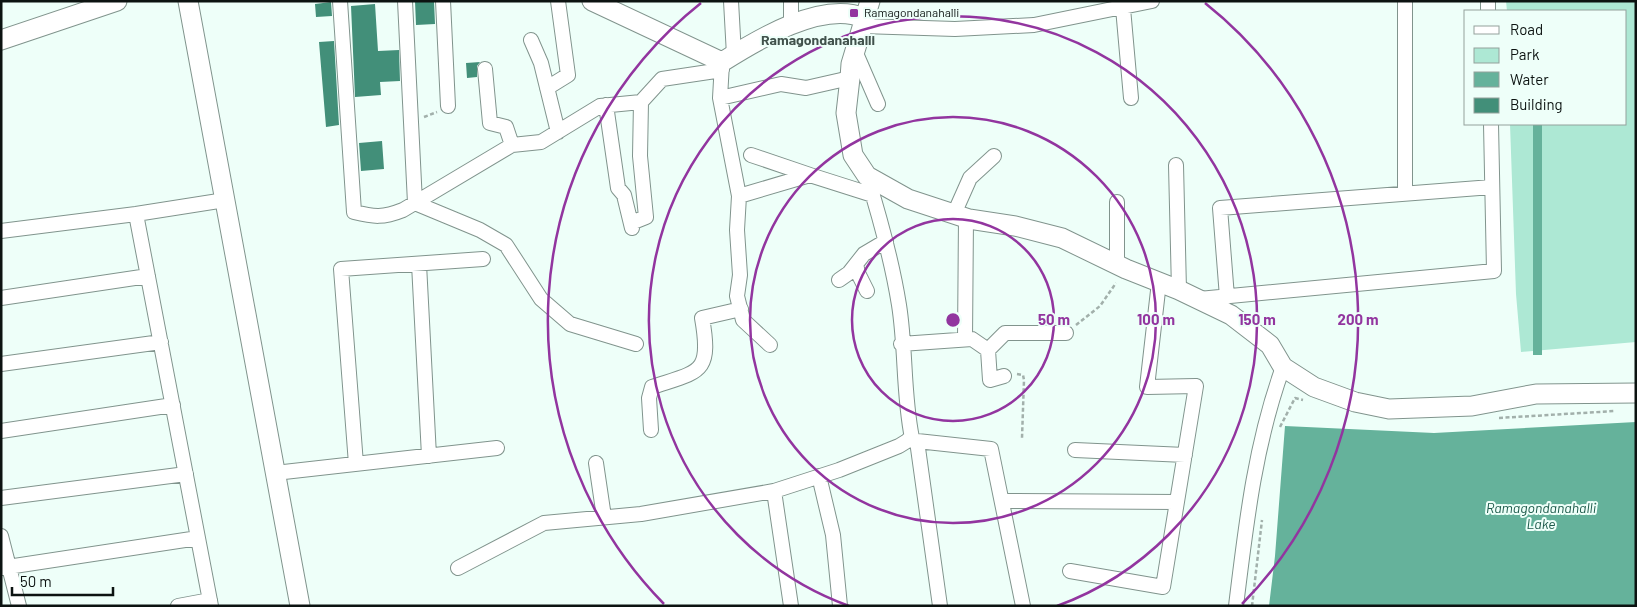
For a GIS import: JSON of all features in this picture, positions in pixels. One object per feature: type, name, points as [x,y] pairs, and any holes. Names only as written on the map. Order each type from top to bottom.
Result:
[{"type":"street","points":[[1,40],[117,1]]},
{"type":"street","points":[[188,1],[300,606]]},
{"type":"street","points":[[340,1],[354,212],[385,217],[415,203],[512,145],[542,142],[600,106],[641,102]]},
{"type":"street","points":[[405,1],[415,203]]},
{"type":"street","points":[[443,1],[448,106]]},
{"type":"street","points":[[547,88],[568,75],[558,1]]},
{"type":"street","points":[[592,1],[726,63]]},
{"type":"street","points":[[730,1],[726,63],[720,98],[739,196],[740,275],[737,296],[743,320],[770,346]]},
{"type":"street","points":[[791,1],[792,25]]},
{"type":"street","points":[[885,1],[865,15],[855,51],[846,113],[853,155],[867,176],[886,241],[899,307],[907,415],[940,606]]},
{"type":"street","points":[[606,105],[618,188],[624,195],[632,225],[646,217],[640,156],[641,102],[662,79],[726,63],[762,37],[818,14],[842,7],[854,13],[954,29],[1034,25],[1152,1]]},
{"type":"street","points":[[1405,1],[1406,193]]},
{"type":"street","points":[[1123,8],[1131,98]]},
{"type":"street","points":[[531,40],[541,63],[558,132]]},
{"type":"street","points":[[855,51],[878,104]]},
{"type":"street","points":[[485,69],[490,123],[506,127],[512,145]]},
{"type":"street","points":[[720,98],[781,84],[806,88],[850,78]]},
{"type":"street","points":[[1199,299],[1494,272],[1491,125]]},
{"type":"street","points":[[751,155],[873,195]]},
{"type":"street","points":[[965,339],[960,216],[970,178],[994,156]]},
{"type":"street","points":[[1176,165],[1179,290]]},
{"type":"street","points":[[739,196],[810,175]]},
{"type":"street","points":[[867,176],[908,199],[960,216],[1015,226],[1062,238],[1232,314],[1270,345],[1283,367],[1314,387],[1355,402],[1389,409],[1472,406],[1536,394],[1636,393]]},
{"type":"street","points":[[1227,297],[1220,208],[1492,187]]},
{"type":"street","points":[[1,231],[136,214],[225,200]]},
{"type":"street","points":[[1117,202],[1122,266]]},
{"type":"street","points":[[415,203],[480,230],[506,245],[541,299],[570,324],[636,344]]},
{"type":"street","points":[[136,214],[210,603],[178,606]]},
{"type":"street","points":[[839,280],[864,254],[886,241]]},
{"type":"street","points":[[356,464],[341,269],[483,260]]},
{"type":"street","points":[[419,264],[430,456]]},
{"type":"street","points":[[856,264],[858,273],[867,291]]},
{"type":"street","points":[[1,298],[148,276]]},
{"type":"street","points":[[1070,571],[1163,587],[1196,386],[1147,387],[1159,282]]},
{"type":"street","points":[[651,430],[649,398],[652,387],[693,374],[702,365],[707,348],[702,318],[740,309]]},
{"type":"street","points":[[1004,376],[990,380],[988,350],[1005,333],[1066,333]]},
{"type":"street","points":[[902,344],[972,339],[988,350]]},
{"type":"street","points":[[1,364],[161,342]]},
{"type":"street","points":[[1236,606],[1256,462],[1270,404],[1283,367]]},
{"type":"street","points":[[1,431],[173,405]]},
{"type":"street","points":[[458,568],[544,523],[661,511],[774,491],[912,441],[990,449],[1023,606]]},
{"type":"street","points":[[275,473],[497,448]]},
{"type":"street","points":[[1075,450],[1185,455]]},
{"type":"street","points":[[596,463],[604,517]]},
{"type":"street","points":[[1,498],[186,474]]},
{"type":"street","points":[[819,476],[833,535],[840,606]]},
{"type":"street","points":[[774,491],[791,606]]},
{"type":"street","points":[[1002,501],[1177,502]]},
{"type":"street","points":[[1,536],[5,567],[19,606]]},
{"type":"street","points":[[5,567],[198,538]]},
{"type":"path","points":[[411,122],[448,106]]},
{"type":"path","points":[[1066,333],[1100,306],[1122,266]]},
{"type":"path","points":[[1004,376],[1022,375],[1022,438]]},
{"type":"path","points":[[1279,430],[1295,398]]},
{"type":"path","points":[[1252,606],[1263,511]]},
{"type":"green space","points":[[1506,1],[1636,1],[1636,342],[1521,352],[1516,294],[1510,125],[1627,125],[1627,10],[1507,10]]},
{"type":"water","points":[[1533,125],[1542,125],[1542,355],[1533,355]]},
{"type":"water","name":"Ramagondanahalli Lake","points":[[1636,422],[1636,606],[1269,606],[1275,556],[1285,426],[1434,433]]},
{"type":"building","points":[[415,1],[434,1],[435,24],[416,25]]},
{"type":"building","points":[[331,2],[332,16],[316,17],[315,4]]},
{"type":"building","points":[[375,4],[378,51],[399,50],[400,81],[380,82],[381,95],[355,97],[351,6]]},
{"type":"building","points":[[334,41],[339,125],[326,127],[319,42]]},
{"type":"building","points":[[480,62],[477,66],[477,77],[467,78],[466,63]]},
{"type":"building","points":[[382,141],[384,169],[361,171],[359,143]]},
{"type":"place","name":"Ramagondanahalli","points":[[854,13]]},
{"type":"district","name":"Ramagondanahalli","points":[[818,40]]}]
